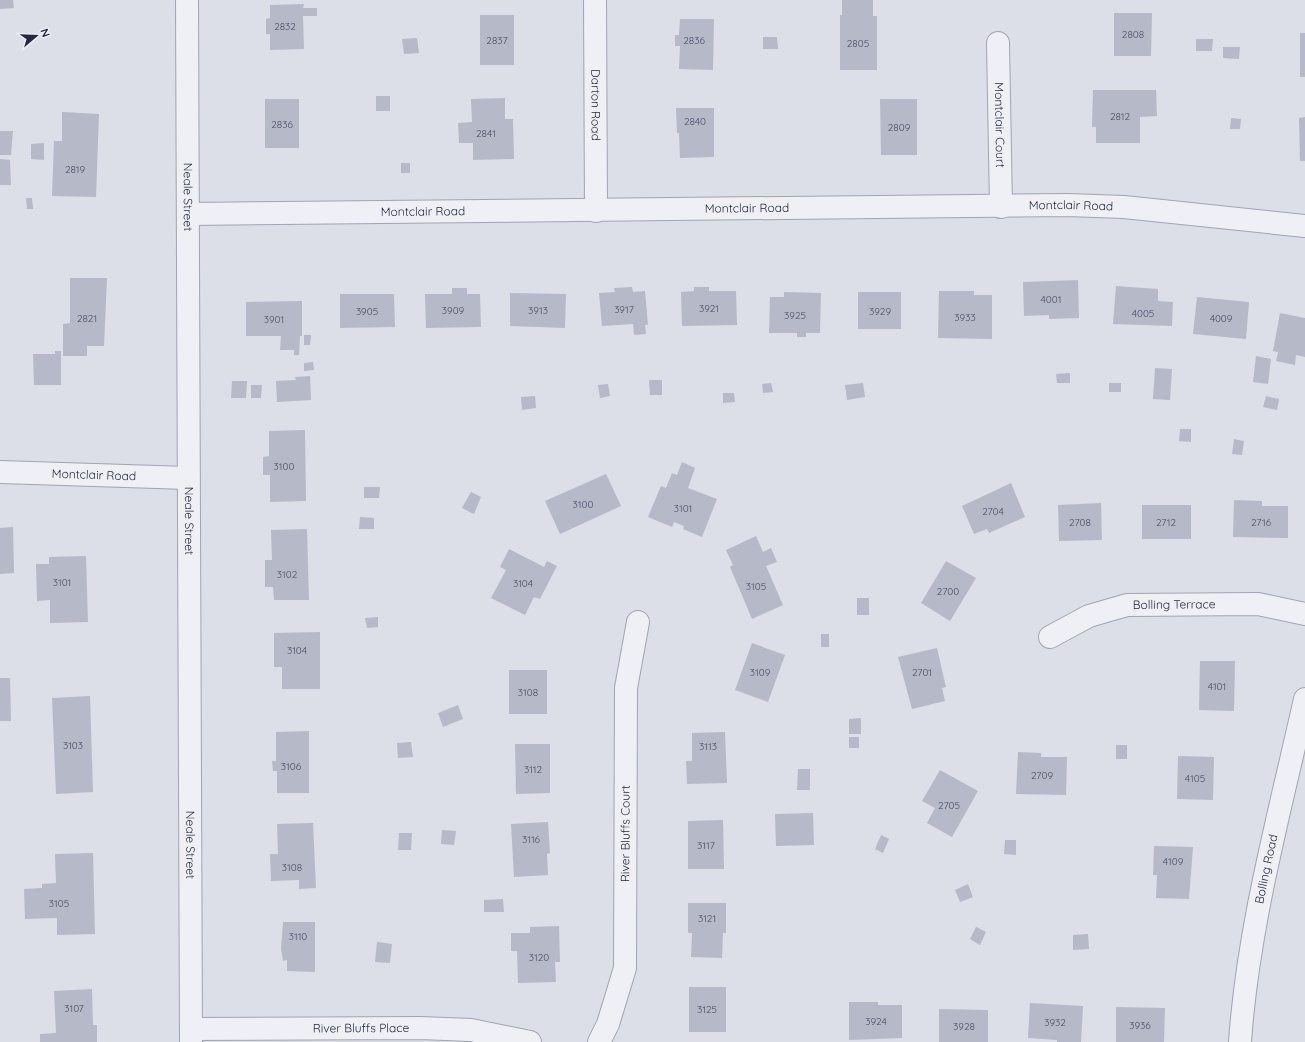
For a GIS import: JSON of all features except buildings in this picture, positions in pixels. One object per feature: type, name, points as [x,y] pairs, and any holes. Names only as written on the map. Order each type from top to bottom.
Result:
[{"type":"street","name":"Neale Street","points":[[187,0],[191,1035]]},
{"type":"street","name":"Darton Road","points":[[595,0],[596,210]]},
{"type":"street","name":"Montclair Court","points":[[998,43],[1001,207]]},
{"type":"street","name":"Montclair Road","points":[[189,214],[1001,207],[1067,205],[1124,207],[1305,226]]},
{"type":"street","name":"Montclair Road","points":[[0,472],[188,478]]},
{"type":"street","name":"Bolling Terrace","points":[[1050,637],[1089,616],[1126,604],[1258,604],[1305,614]]},
{"type":"street","name":"River Bluffs Court","points":[[599,1042],[608,1024],[625,968],[626,688],[638,622]]},
{"type":"street","name":"Bolling Road","points":[[1240,1042],[1243,1001],[1252,936],[1305,699]]},
{"type":"street","name":"River Bluffs Place","points":[[191,1035],[420,1028],[471,1030],[530,1042]]}]
